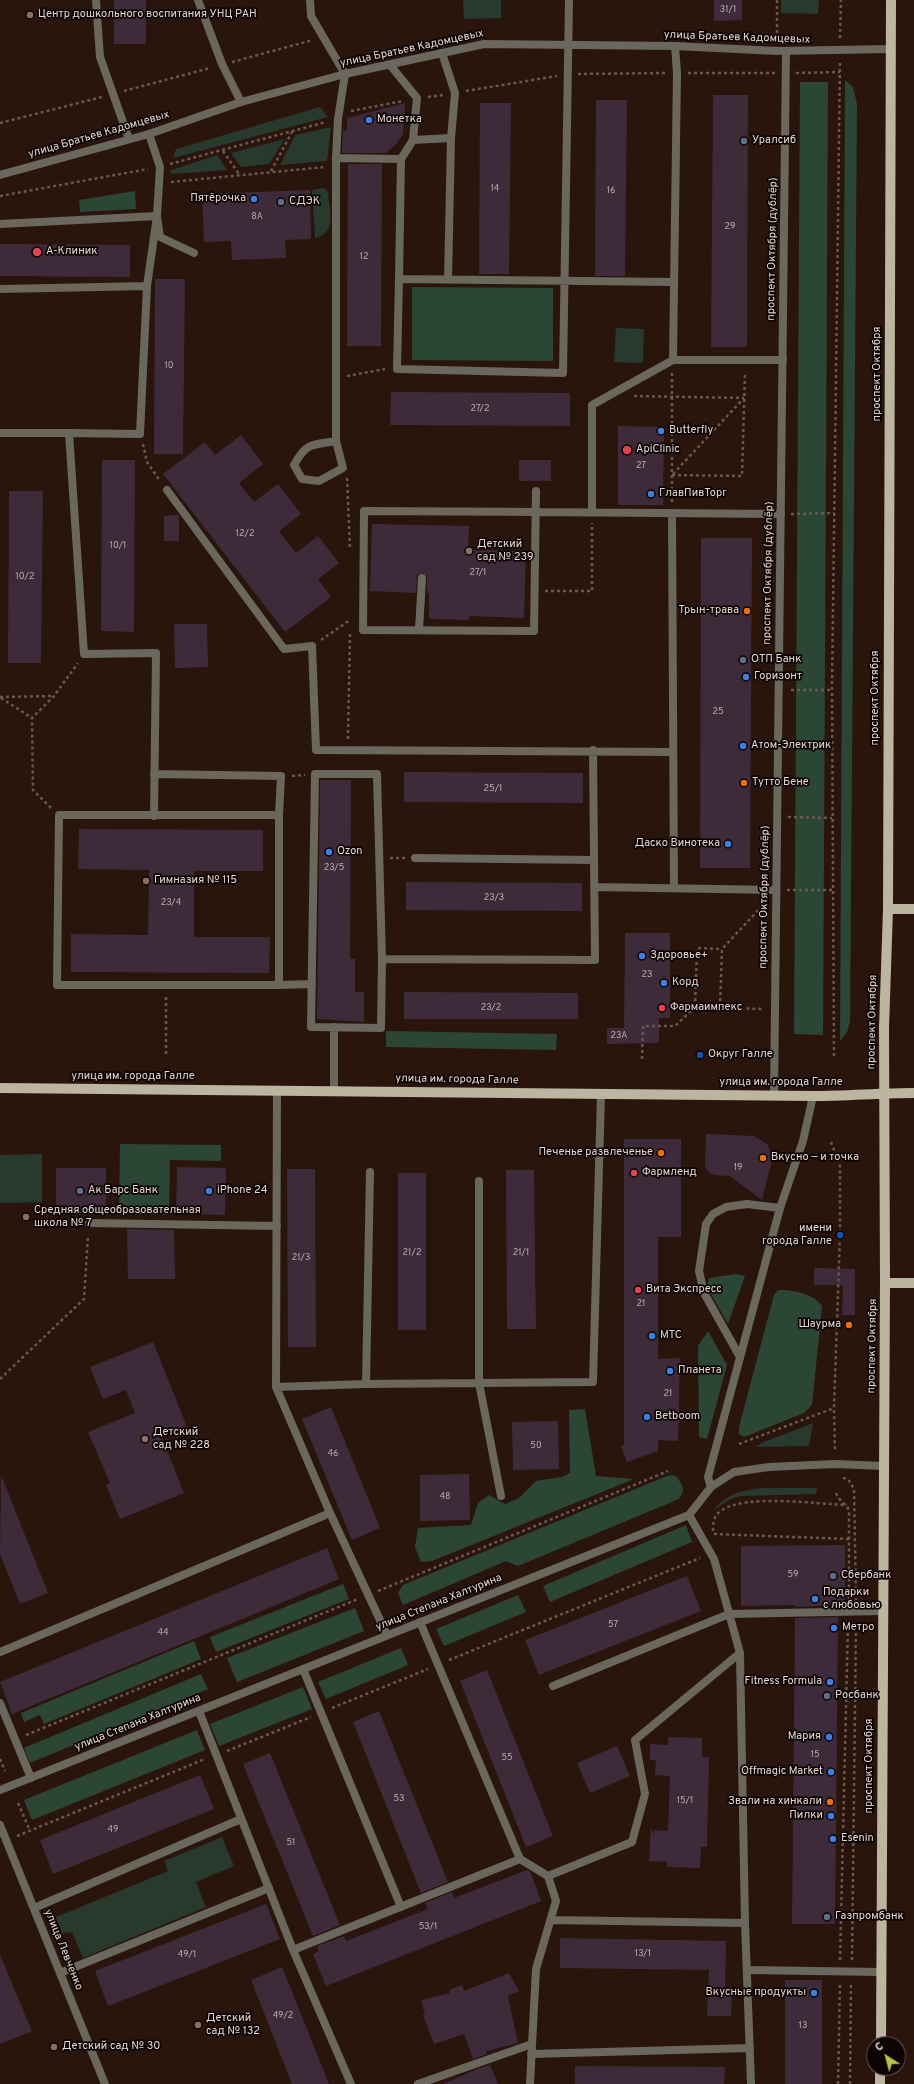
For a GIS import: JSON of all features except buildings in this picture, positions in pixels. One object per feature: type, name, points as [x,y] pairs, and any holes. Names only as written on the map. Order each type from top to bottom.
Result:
[{"type":"main road","name":"проспект Октября","points":[[881,2036],[882,1611],[885,1283],[884,1028],[888,909],[891,0]]},
{"type":"main road","points":[[888,909],[914,909]]},
{"type":"main road","name":"улица им. города Галле","points":[[0,1088],[334,1090],[601,1095],[813,1096],[914,1093]]},
{"type":"main road","points":[[885,1283],[914,1283]]},
{"type":"street","points":[[96,0],[100,57],[129,139]]},
{"type":"street","points":[[198,0],[222,64],[241,102]]},
{"type":"street","points":[[310,0],[311,16],[345,74],[338,119],[336,162],[336,441],[344,468],[319,481],[302,479],[294,464],[302,450],[313,445],[336,441]]},
{"type":"street","points":[[390,65],[417,98],[413,140],[401,159],[397,369],[563,373],[566,281],[569,0]]},
{"type":"street","name":"улица Братьев Кадомцевых","points":[[0,175],[149,134],[241,102],[345,74],[484,44],[675,46],[777,51],[890,49]]},
{"type":"street","points":[[672,360],[677,73],[675,46]]},
{"type":"street","name":"проспект Октября (дублёр)","points":[[774,1095],[786,51]]},
{"type":"street","points":[[442,53],[455,93],[451,138],[448,280]]},
{"type":"street","points":[[0,433],[140,434],[147,286],[157,216],[160,167],[149,134]]},
{"type":"street","points":[[413,140],[451,138]]},
{"type":"street","points":[[336,162],[401,159]]},
{"type":"street","points":[[0,224],[157,216]]},
{"type":"street","points":[[157,216],[160,237],[194,253]]},
{"type":"street","points":[[399,279],[674,282]]},
{"type":"street","points":[[0,289],[147,286]]},
{"type":"street","points":[[592,512],[592,405],[672,360],[783,360]]},
{"type":"street","points":[[69,433],[84,654],[156,653],[154,816]]},
{"type":"street","points":[[167,490],[284,649],[312,646],[316,750],[593,750],[673,752]]},
{"type":"street","points":[[536,491],[535,512],[534,631],[363,630],[364,511],[535,512],[592,512],[781,514]]},
{"type":"street","points":[[672,513],[674,888]]},
{"type":"street","points":[[419,630],[422,578]]},
{"type":"street","points":[[382,959],[595,960],[593,750]]},
{"type":"street","points":[[154,774],[281,776],[279,815],[279,985]]},
{"type":"street","points":[[315,774],[377,774],[382,959],[381,1028],[311,1027],[315,774]]},
{"type":"street","points":[[279,815],[58,815],[57,985],[312,984]]},
{"type":"street","points":[[415,858],[594,860]]},
{"type":"street","points":[[594,887],[776,890]]},
{"type":"street","points":[[334,1027],[334,1090]]},
{"type":"street","points":[[277,1090],[276,1387],[330,1513],[387,1635]]},
{"type":"street","points":[[276,1387],[366,1384],[593,1382],[601,1095]]},
{"type":"street","points":[[711,1487],[708,1477],[780,1208],[803,1141],[813,1096]]},
{"type":"street","points":[[366,1384],[370,1172]]},
{"type":"street","points":[[479,1181],[479,1383],[501,1496]]},
{"type":"street","points":[[740,1358],[704,1293],[699,1271],[706,1224],[713,1214],[726,1207],[747,1204],[780,1208]]},
{"type":"street","points":[[89,1222],[277,1226]]},
{"type":"street","name":"улица Степана Халтурина","points":[[0,1790],[688,1515],[711,1487],[734,1472],[751,1469],[835,1464],[884,1466]]},
{"type":"street","points":[[0,1652],[330,1513]]},
{"type":"street","points":[[688,1515],[714,1559],[740,1653],[745,1923],[751,2084]]},
{"type":"street","points":[[553,1686],[730,1614],[882,1611]]},
{"type":"street","points":[[420,1622],[520,1859],[548,1876],[556,1901],[536,1969],[530,2084]]},
{"type":"street","points":[[548,1876],[632,1842],[645,1794],[635,1740],[740,1653]]},
{"type":"street","points":[[303,1669],[401,1907]]},
{"type":"street","points":[[0,1703],[31,1778]]},
{"type":"street","points":[[199,1711],[293,1950],[351,2084]]},
{"type":"street","points":[[34,1908],[242,1819]]},
{"type":"street","name":"улица Левченко","points":[[0,1825],[105,2084]]},
{"type":"street","points":[[293,1950],[520,1859]]},
{"type":"street","points":[[60,1973],[268,1888]]},
{"type":"street","points":[[551,1920],[745,1923]]},
{"type":"street","points":[[747,1970],[881,1972]]},
{"type":"street","points":[[418,2084],[532,2044]]},
{"type":"street","points":[[531,2054],[750,2048]]},
{"type":"path","points":[[777,0],[777,51]]},
{"type":"path","points":[[834,1056],[832,690],[841,0]]},
{"type":"path","points":[[0,123],[324,37]]},
{"type":"path","points":[[271,172],[292,131]]},
{"type":"path","points":[[223,151],[240,174]]},
{"type":"path","points":[[159,183],[271,172],[336,162]]},
{"type":"path","points":[[672,360],[672,513]]},
{"type":"path","points":[[672,475],[742,476],[745,360]]},
{"type":"path","points":[[352,376],[382,369]]},
{"type":"path","points":[[629,396],[744,398]]},
{"type":"path","points":[[672,475],[744,398]]},
{"type":"path","points":[[140,434],[147,462],[167,490]]},
{"type":"path","points":[[344,468],[349,482],[350,550]]},
{"type":"path","points":[[534,591],[592,591],[592,512]]},
{"type":"path","points":[[781,514],[834,514]]},
{"type":"path","points":[[348,750],[350,612]]},
{"type":"path","points":[[312,646],[350,620]]},
{"type":"path","points":[[58,815],[33,790],[32,718],[54,696],[84,654]]},
{"type":"path","points":[[779,690],[832,690]]},
{"type":"path","points":[[0,697],[54,696]]},
{"type":"path","points":[[0,697],[32,718]]},
{"type":"path","points":[[281,776],[315,774]]},
{"type":"path","points":[[777,817],[832,818]]},
{"type":"path","points":[[379,858],[415,858]]},
{"type":"path","points":[[720,1007],[722,949],[776,890],[834,890]]},
{"type":"path","points":[[695,1007],[697,948],[722,949]]},
{"type":"path","points":[[166,985],[166,1056]]},
{"type":"path","points":[[642,1059],[643,1026],[675,1026],[695,1007],[775,1009]]},
{"type":"path","points":[[831,1142],[840,1166],[840,1235],[834,1408],[835,1464]]},
{"type":"path","points":[[0,1379],[84,1299],[89,1222]]},
{"type":"path","points":[[739,1444],[834,1408]]},
{"type":"path","points":[[15,1740],[668,1471]]},
{"type":"path","points":[[841,1477],[848,1479],[854,1489],[852,1611],[852,1971],[850,2084]]},
{"type":"path","points":[[836,1493],[838,1500],[847,1505],[849,1510],[852,1611],[840,1971],[838,2084]]},
{"type":"path","points":[[712,1534],[849,1539]]},
{"type":"path","points":[[0,1759],[5,1771]]},
{"type":"path","points":[[18,1803],[30,1831]]},
{"type":"green space","points":[[463,0],[501,0],[501,18],[464,19]]},
{"type":"green space","points":[[781,0],[819,0],[818,14],[781,13]]},
{"type":"green space","points":[[845,80],[853,87],[857,104],[850,1022],[847,1032],[840,1041]]},
{"type":"green space","points":[[800,82],[828,82],[823,1035],[794,1034]]},
{"type":"green space","points":[[320,107],[328,117],[173,158],[176,149]]},
{"type":"green space","points":[[331,127],[327,161],[280,165],[295,135]]},
{"type":"green space","points":[[285,139],[269,164],[241,167],[231,153]]},
{"type":"green space","points":[[217,155],[227,170],[173,174],[169,171]]},
{"type":"green space","points":[[324,188],[328,192],[330,214],[329,226],[327,231],[315,238],[312,190]]},
{"type":"green space","points":[[135,191],[136,209],[80,212],[79,200]]},
{"type":"green space","points":[[412,287],[553,288],[553,361],[412,360]]},
{"type":"green space","points":[[616,328],[644,329],[643,363],[614,362]]},
{"type":"green space","points":[[386,1031],[557,1034],[556,1050],[386,1047]]},
{"type":"green space","points":[[120,1144],[221,1145],[221,1161],[170,1160],[169,1215],[119,1214]]},
{"type":"green space","points":[[42,1154],[42,1202],[0,1203],[0,1155]]},
{"type":"green space","points":[[736,1274],[745,1276],[728,1324],[707,1287],[709,1278]]},
{"type":"green space","points":[[778,1290],[789,1290],[808,1295],[814,1298],[822,1306],[812,1405],[804,1413],[744,1437],[739,1434],[739,1427],[774,1295]]},
{"type":"green space","points":[[708,1331],[727,1365],[707,1439],[699,1437],[698,1346]]},
{"type":"green space","points":[[585,1409],[596,1476],[634,1479],[432,1561],[421,1562],[415,1547],[418,1528],[471,1525],[478,1503],[489,1495],[505,1504],[519,1498],[536,1481],[562,1477],[570,1473],[569,1410]]},
{"type":"green space","points":[[813,1423],[809,1446],[756,1447],[761,1443]]},
{"type":"green space","points":[[673,1475],[677,1477],[683,1488],[679,1499],[518,1566],[506,1561],[403,1605],[398,1593],[403,1585],[667,1476]]},
{"type":"green space","points":[[762,1488],[817,1488],[816,1494],[741,1496],[731,1499],[714,1510],[724,1500],[735,1494]]},
{"type":"green space","points":[[686,1525],[692,1542],[550,1602],[543,1586]]},
{"type":"green space","points":[[343,1584],[349,1599],[216,1652],[210,1637]]},
{"type":"green space","points":[[518,1595],[526,1612],[444,1646],[436,1629]]},
{"type":"green space","points":[[355,1608],[364,1631],[237,1682],[227,1658]]},
{"type":"green space","points":[[194,1641],[201,1659],[44,1724],[40,1715],[24,1722],[21,1713]]},
{"type":"green space","points":[[401,1648],[408,1665],[326,1699],[318,1682]]},
{"type":"green space","points":[[201,1674],[208,1689],[30,1763],[24,1748]]},
{"type":"green space","points":[[303,1687],[312,1709],[219,1746],[210,1724]]},
{"type":"green space","points":[[197,1730],[205,1750],[32,1820],[24,1800]]},
{"type":"green space","points":[[222,1837],[234,1866],[196,1882],[206,1907],[83,1958],[72,1932],[62,1933],[56,1917],[168,1871],[164,1861]]},
{"type":"place","name":"Центр дошкольного воспитания УНЦ РАН","points":[[30,15]]},
{"type":"place","name":"Монетка","points":[[369,120]]},
{"type":"place","name":"Уралсиб","points":[[744,141]]},
{"type":"place","name":"Пятёрочка","points":[[254,199]]},
{"type":"place","name":"СДЭК","points":[[281,202]]},
{"type":"place","name":"А-Клиник","points":[[37,252]]},
{"type":"place","name":"Butterfly","points":[[661,431]]},
{"type":"place","name":"ApiClinic","points":[[627,450]]},
{"type":"place","name":"ГлавПивТорг","points":[[651,494]]},
{"type":"place","name":"Детский сад № 239","points":[[469,551]]},
{"type":"place","name":"Трын-трава","points":[[747,611]]},
{"type":"place","name":"ОТП Банк","points":[[743,660]]},
{"type":"place","name":"Горизонт","points":[[746,677]]},
{"type":"place","name":"Атом-Электрик","points":[[743,746]]},
{"type":"place","name":"Тутто Бене","points":[[744,783]]},
{"type":"place","name":"Даско Винотека","points":[[728,844]]},
{"type":"place","name":"Ozon","points":[[329,852]]},
{"type":"place","name":"Гимназия № 115","points":[[146,881]]},
{"type":"place","name":"Здоровье+","points":[[642,956]]},
{"type":"place","name":"Корд","points":[[664,983]]},
{"type":"place","name":"Фармаимпекс","points":[[662,1008]]},
{"type":"place","name":"Округ Галле","points":[[700,1055]]},
{"type":"place","name":"Печенье развлеченье","points":[[661,1153]]},
{"type":"place","name":"Вкусно — и точка","points":[[763,1158]]},
{"type":"place","name":"Фармленд","points":[[634,1173]]},
{"type":"place","name":"Ак Барс Банк","points":[[80,1191]]},
{"type":"place","name":"iPhone 24","points":[[209,1191]]},
{"type":"place","name":"Средняя общеобразовательная школа № 7","points":[[26,1217]]},
{"type":"place","name":"имени города Галле","points":[[840,1235]]},
{"type":"place","name":"Вита Экспресс","points":[[638,1290]]},
{"type":"place","name":"Шаурма","points":[[849,1325]]},
{"type":"place","name":"МТС","points":[[652,1336]]},
{"type":"place","name":"Планета","points":[[670,1371]]},
{"type":"place","name":"Betboom","points":[[647,1417]]},
{"type":"place","name":"Детский сад № 228","points":[[145,1439]]},
{"type":"place","name":"Сбербанк","points":[[833,1576]]},
{"type":"place","name":"Подарки с любовью","points":[[815,1599]]},
{"type":"place","name":"Метро","points":[[834,1628]]},
{"type":"place","name":"Fitness Formula","points":[[830,1682]]},
{"type":"place","name":"Росбанк","points":[[827,1696]]},
{"type":"place","name":"Мария","points":[[829,1737]]},
{"type":"place","name":"Offmagic Market","points":[[831,1772]]},
{"type":"place","name":"Звали на хинкали","points":[[830,1802]]},
{"type":"place","name":"Пилки","points":[[831,1816]]},
{"type":"place","name":"Esenin","points":[[833,1839]]},
{"type":"place","name":"Газпромбанк","points":[[827,1917]]},
{"type":"place","name":"Вкусные продукты","points":[[814,1993]]},
{"type":"place","name":"Детский сад № 132","points":[[198,2025]]},
{"type":"place","name":"Детский сад № 30","points":[[54,2047]]}]
